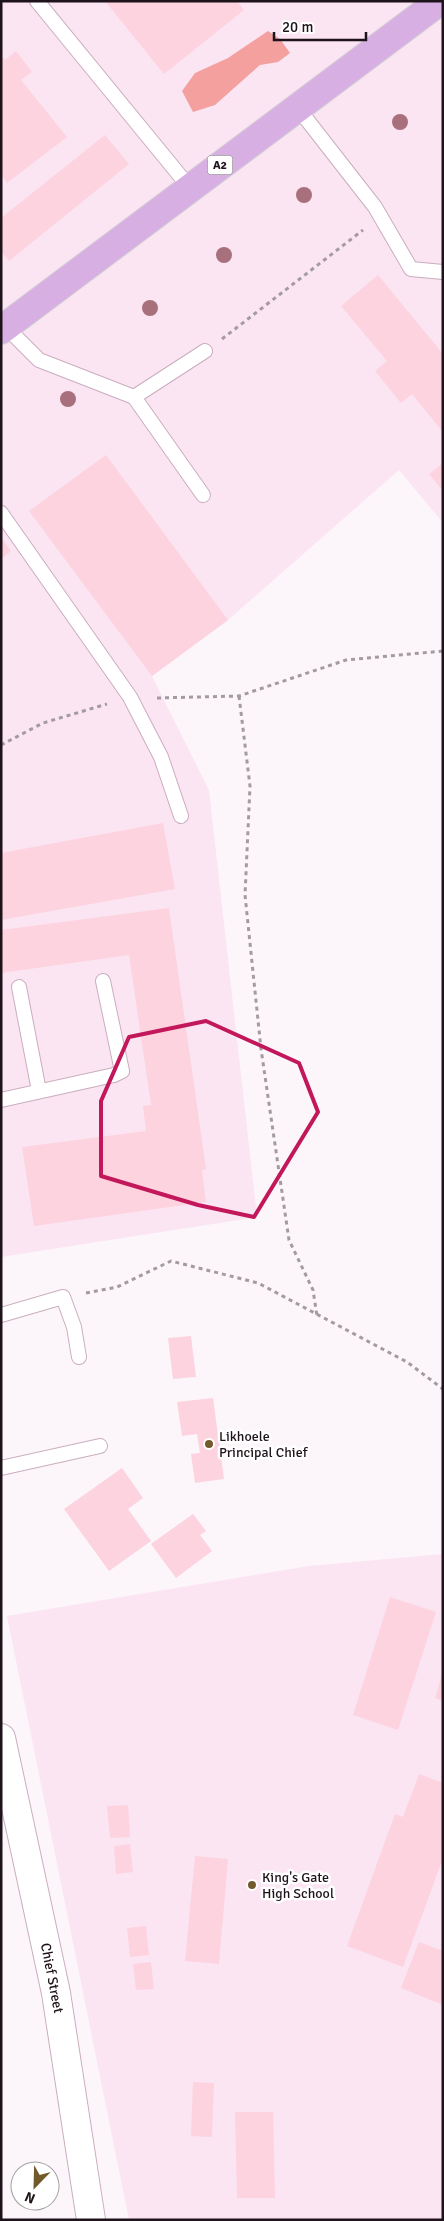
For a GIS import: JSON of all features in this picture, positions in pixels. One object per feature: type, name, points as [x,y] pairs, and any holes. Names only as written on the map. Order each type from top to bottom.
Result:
[{"type":"main road","name":"A2","points":[[4,329],[440,1]]},
{"type":"street","name":"Chief Street","points":[[1,1738],[56,1993],[92,2220]]},
{"type":"lane","points":[[36,1],[190,188]]},
{"type":"lane","points":[[297,107],[375,207],[411,269],[443,272]]},
{"type":"lane","points":[[4,329],[39,360],[134,397],[203,495]]},
{"type":"lane","points":[[134,397],[205,351]]},
{"type":"lane","points":[[1,513],[130,697],[161,757],[181,816]]},
{"type":"lane","points":[[1,1100],[114,1075],[122,1071],[103,981]]},
{"type":"lane","points":[[19,987],[39,1091]]},
{"type":"lane","points":[[1,1315],[63,1297],[74,1328],[79,1357]]},
{"type":"lane","points":[[1,1468],[100,1446]]},
{"type":"path","points":[[205,351],[380,217]]},
{"type":"path","points":[[1,745],[43,723],[130,697],[239,696],[346,660],[443,651]]},
{"type":"path","points":[[239,696],[250,786],[245,895],[261,1049],[289,1240],[313,1290],[317,1316]]},
{"type":"path","points":[[63,1297],[117,1287],[171,1261],[258,1283],[317,1316],[407,1362],[443,1389]]},
{"type":"highlighted area","points":[[206,1021],[299,1063],[318,1112],[254,1217],[198,1205],[101,1176],[101,1101],[129,1037]]},
{"type":"shaded area","points":[[1,1],[443,1],[443,523],[399,470],[228,620],[152,676],[209,790],[257,1217],[1,1257]]},
{"type":"shaded area","points":[[268,31],[280,39],[290,53],[278,62],[260,65],[215,105],[193,112],[182,91],[195,73],[228,58]]},
{"type":"shaded area","name":"King's Gate High School","points":[[443,1554],[443,2220],[129,2220],[7,1616],[309,1566]]},
{"type":"building","points":[[105,1],[237,1],[244,10],[164,74]]},
{"type":"building","points":[[16,51],[32,72],[21,80],[67,137],[7,183],[1,175],[1,55],[5,60]]},
{"type":"building","points":[[105,135],[129,164],[9,261],[1,251],[1,218]]},
{"type":"building","points":[[378,275],[443,354],[443,432],[412,394],[401,403],[375,371],[387,361],[341,306]]},
{"type":"building","points":[[106,455],[228,620],[152,676],[29,511]]},
{"type":"building","points":[[443,463],[443,491],[429,474]]},
{"type":"building","points":[[1,538],[11,551],[1,559]]},
{"type":"building","points":[[163,823],[175,889],[1,920],[1,853]]},
{"type":"building","points":[[169,908],[206,1169],[202,1170],[206,1202],[34,1226],[22,1147],[146,1131],[143,1106],[151,1105],[129,955],[1,973],[1,930]]},
{"type":"building","points":[[191,1336],[196,1377],[173,1379],[168,1338]]},
{"type":"building","name":"Likhoele Principal Chief","points":[[213,1398],[224,1479],[195,1483],[191,1454],[200,1453],[197,1434],[182,1436],[177,1402]]},
{"type":"building","points":[[122,1468],[143,1498],[128,1509],[151,1541],[109,1571],[64,1509]]},
{"type":"building","points":[[193,1514],[206,1531],[200,1535],[212,1551],[176,1578],[151,1544]]},
{"type":"building","points":[[390,1597],[436,1612],[398,1730],[353,1715]]},
{"type":"building","points":[[443,1674],[443,1701],[435,1698]]},
{"type":"building","points":[[419,1774],[443,1783],[443,1858],[403,1967],[347,1946],[395,1814],[403,1817]]},
{"type":"building","points":[[128,1805],[130,1837],[110,1838],[107,1806]]},
{"type":"building","points":[[130,1844],[133,1872],[116,1874],[114,1846]]},
{"type":"building","points":[[195,1856],[228,1859],[219,1964],[185,1961]]},
{"type":"building","points":[[146,1926],[149,1955],[130,1957],[127,1928]]},
{"type":"building","points":[[419,1942],[443,1951],[443,2005],[401,1988]]},
{"type":"building","points":[[151,1962],[154,1989],[136,1990],[133,1964]]},
{"type":"building","points":[[193,2082],[214,2083],[212,2137],[191,2136]]},
{"type":"building","points":[[235,2112],[273,2112],[275,2198],[237,2198]]},
{"type":"place","name":"Likhoele Principal Chief","points":[[209,1444]]},
{"type":"place","name":"King's Gate High School","points":[[252,1885]]}]
